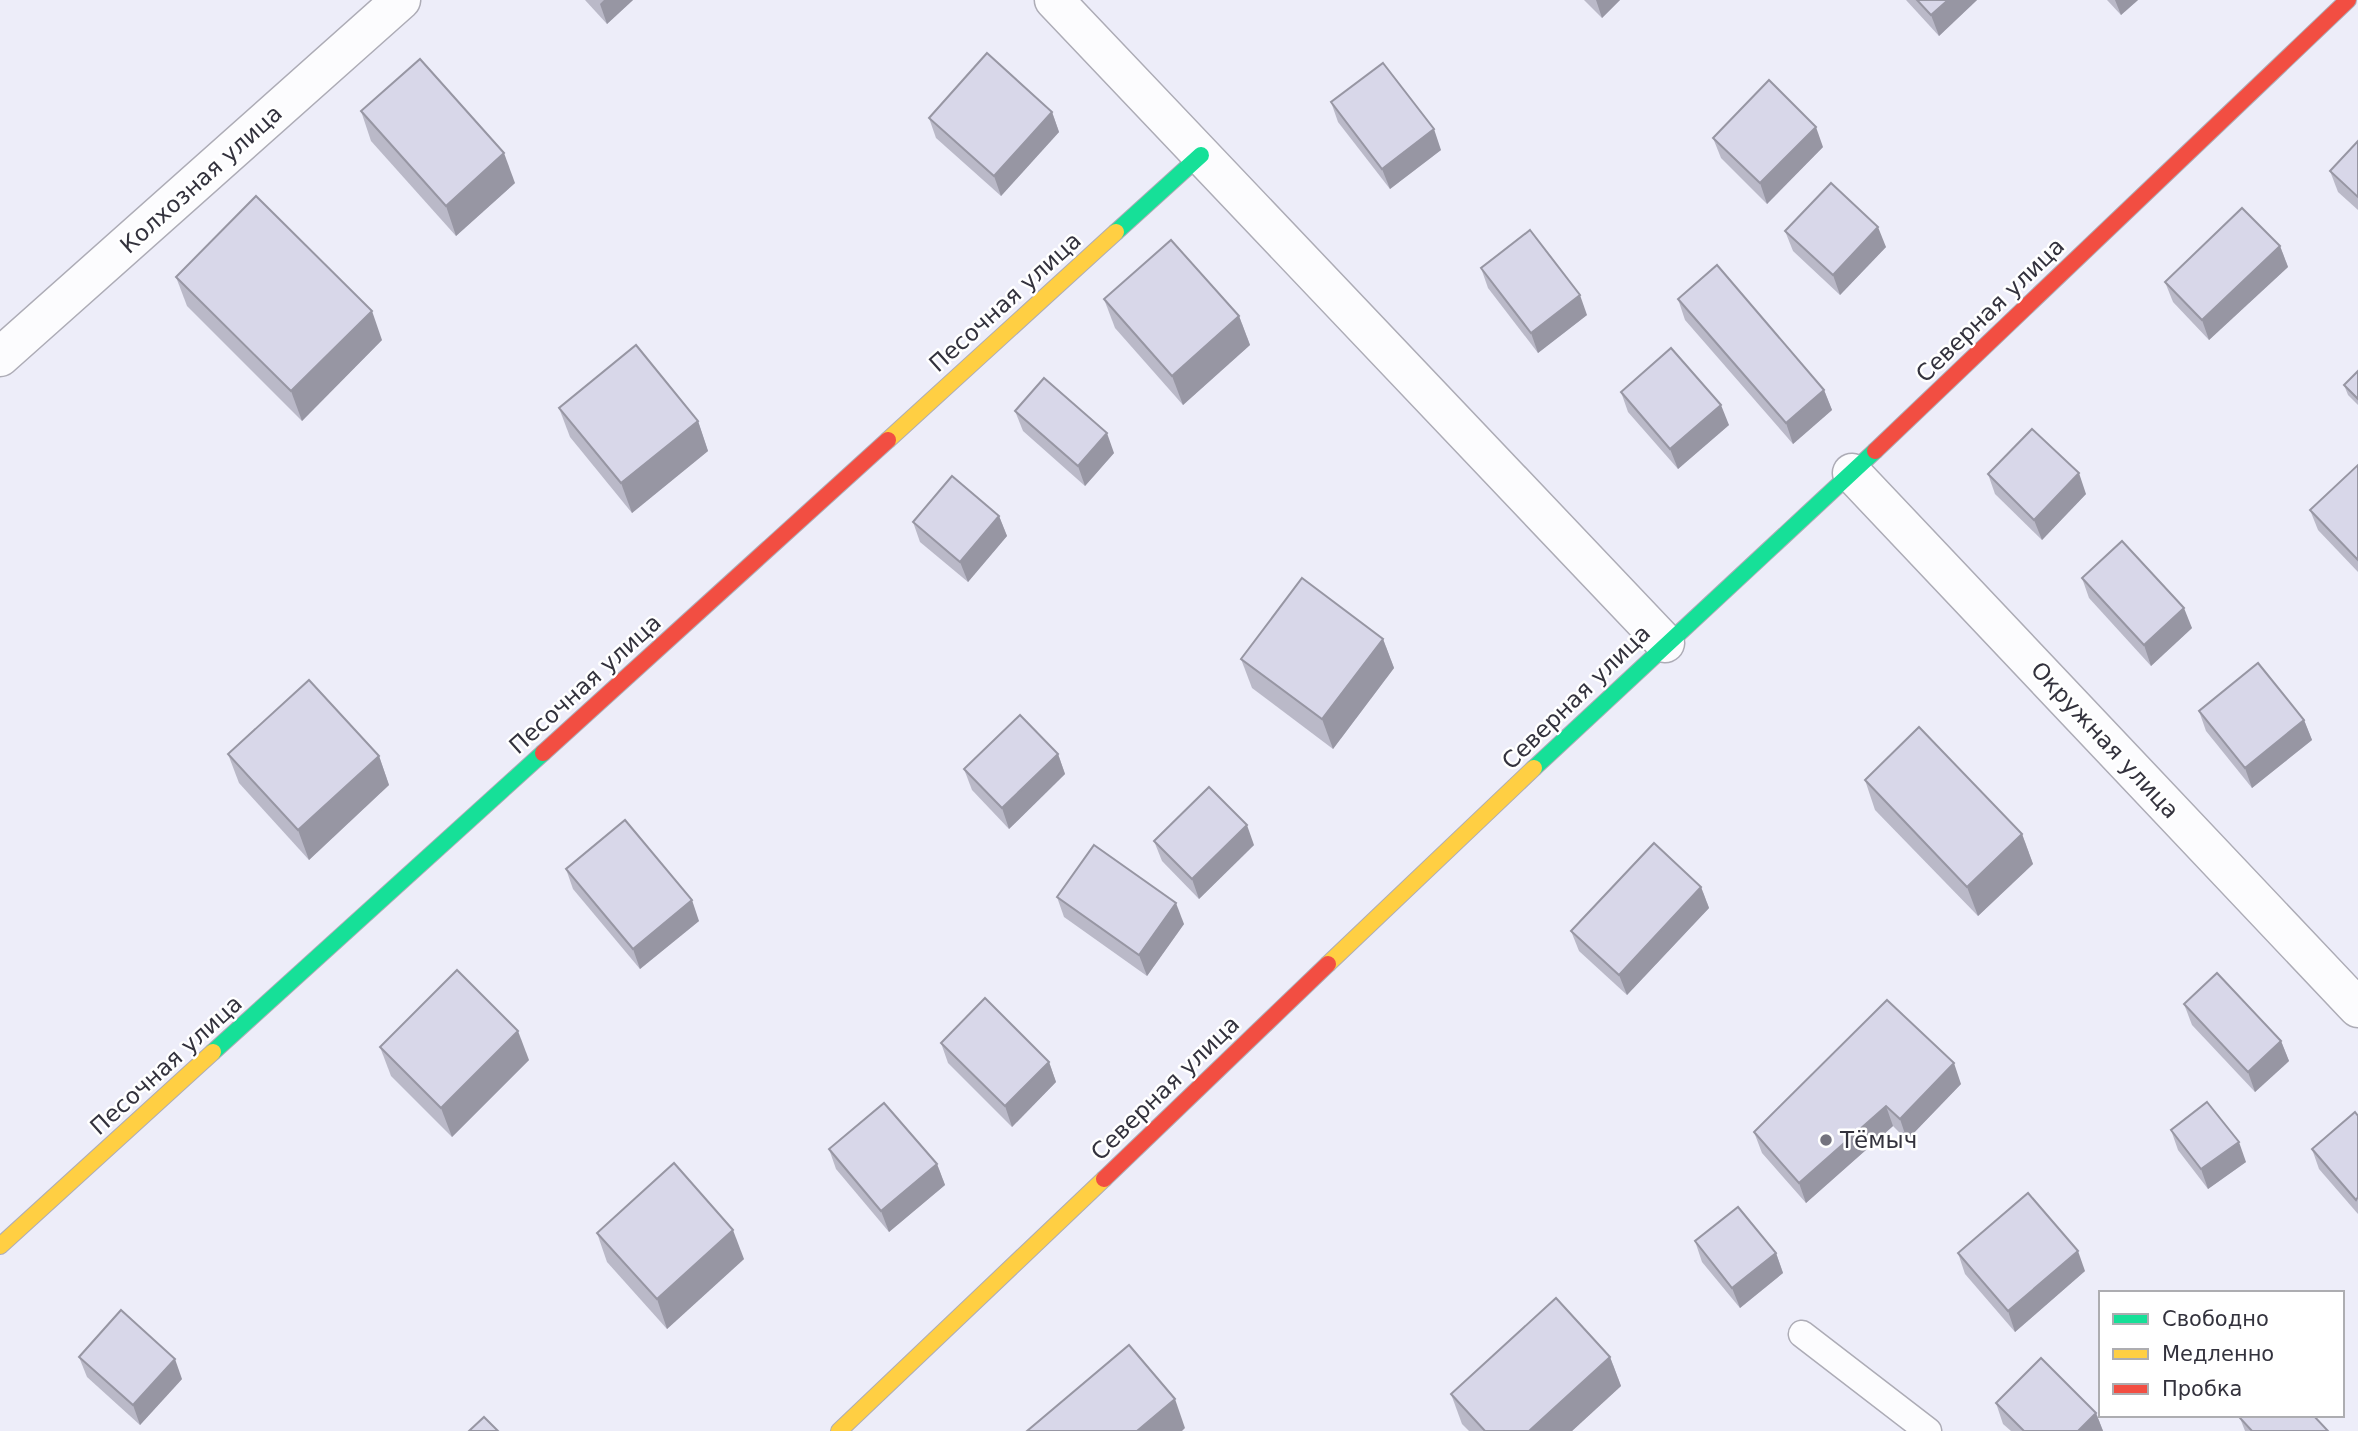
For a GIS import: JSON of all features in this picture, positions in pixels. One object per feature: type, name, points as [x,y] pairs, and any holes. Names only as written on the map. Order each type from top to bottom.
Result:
[{"type":"street","name":"Колхозная улица","points":[[0,357],[401,0]]},
{"type":"street","points":[[1054,0],[1665,643]]},
{"type":"street","name":"Северная улица","points":[[839,1431],[1665,643],[1852,473],[2348,0]]},
{"type":"street","name":"Песочная улица","points":[[0,1246],[1201,155]]},
{"type":"street","name":"Окружная улица","points":[[1852,473],[2358,1007]]},
{"type":"lane","points":[[1802,1334],[1928,1431]]},
{"type":"building","points":[[1917,0],[1948,0],[1931,15]]},
{"type":"building","points":[[987,53],[1052,112],[994,176],[929,118]]},
{"type":"building","points":[[420,59],[504,153],[446,206],[361,111]]},
{"type":"building","points":[[1383,63],[1434,129],[1382,169],[1331,102]]},
{"type":"building","points":[[1769,80],[1816,127],[1760,183],[1713,138]]},
{"type":"building","points":[[2358,141],[2358,197],[2330,171]]},
{"type":"building","points":[[1831,183],[1878,227],[1833,275],[1785,231]]},
{"type":"building","points":[[256,196],[372,311],[291,391],[176,277]]},
{"type":"building","points":[[2242,208],[2280,246],[2202,320],[2165,282]]},
{"type":"building","points":[[1530,230],[1580,295],[1531,333],[1481,268]]},
{"type":"building","points":[[1171,240],[1239,316],[1172,376],[1104,299]]},
{"type":"building","points":[[1717,265],[1824,390],[1786,423],[1678,299]]},
{"type":"building","points":[[636,345],[698,421],[621,483],[559,408]]},
{"type":"building","points":[[1671,348],[1721,405],[1670,449],[1621,392]]},
{"type":"building","points":[[2358,371],[2358,399],[2344,385]]},
{"type":"building","points":[[1044,378],[1107,433],[1078,466],[1015,411]]},
{"type":"building","points":[[2032,429],[2079,473],[2034,520],[1988,474]]},
{"type":"building","points":[[2358,465],[2358,560],[2310,510]]},
{"type":"building","points":[[952,476],[999,516],[960,562],[913,522]]},
{"type":"building","points":[[2122,541],[2184,608],[2144,645],[2082,578]]},
{"type":"building","points":[[1302,578],[1383,639],[1322,719],[1241,659]]},
{"type":"building","points":[[2258,663],[2304,720],[2245,768],[2199,711]]},
{"type":"building","points":[[309,680],[379,756],[298,830],[228,754]]},
{"type":"building","points":[[1020,715],[1058,754],[1002,808],[964,769]]},
{"type":"building","points":[[1919,727],[2022,834],[1967,887],[1865,780]]},
{"type":"building","points":[[1209,787],[1247,825],[1192,879],[1154,841]]},
{"type":"building","points":[[625,820],[692,900],[633,949],[566,869]]},
{"type":"building","points":[[1654,843],[1701,887],[1619,975],[1571,931]]},
{"type":"building","points":[[1094,845],[1176,903],[1139,955],[1057,897]]},
{"type":"building","points":[[457,970],[518,1031],[441,1108],[380,1047]]},
{"type":"building","points":[[2217,973],[2281,1041],[2248,1072],[2184,1004]]},
{"type":"building","points":[[985,998],[1049,1062],[1005,1106],[941,1043]]},
{"type":"building","points":[[1887,1000],[1954,1063],[1900,1119],[1886,1106],[1799,1183],[1754,1132]]},
{"type":"building","points":[[2207,1102],[2239,1142],[2201,1169],[2171,1130]]},
{"type":"building","points":[[884,1103],[937,1164],[881,1211],[829,1149]]},
{"type":"building","points":[[2355,1112],[2358,1116],[2356,1200],[2312,1149]]},
{"type":"building","points":[[674,1163],[733,1230],[657,1299],[597,1233]]},
{"type":"building","points":[[2028,1193],[2078,1251],[2008,1311],[1958,1253]]},
{"type":"building","points":[[1738,1207],[1776,1253],[1732,1288],[1695,1241]]},
{"type":"building","points":[[1556,1298],[1610,1357],[1529,1431],[1485,1431],[1451,1394]]},
{"type":"building","points":[[121,1310],[175,1359],[133,1405],[79,1357]]},
{"type":"building","points":[[1129,1345],[1175,1399],[1137,1431],[1027,1431]]},
{"type":"building","points":[[2041,1358],[2096,1413],[2078,1431],[2024,1431],[1996,1403]]},
{"type":"building","points":[[484,1417],[498,1431],[469,1431]]},
{"type":"building","points":[[2315,1417],[2328,1431],[2252,1431],[2240,1418]]},
{"type":"traffic: fast","points":[[1116,232],[1201,155]]},
{"type":"traffic: fast","points":[[1534,768],[1875,451]]},
{"type":"traffic: fast","points":[[213,1052],[543,753]]},
{"type":"traffic: slow","points":[[888,440],[1116,232]]},
{"type":"traffic: slow","points":[[1328,964],[1534,768]]},
{"type":"traffic: slow","points":[[0,1246],[213,1052]]},
{"type":"traffic: slow","points":[[839,1431],[1104,1179]]},
{"type":"traffic: jam","points":[[1875,451],[2348,0]]},
{"type":"traffic: jam","points":[[543,753],[888,440]]},
{"type":"traffic: jam","points":[[1104,1179],[1328,964]]},
{"type":"place","name":"Тёмыч","points":[[1826,1140]]}]
